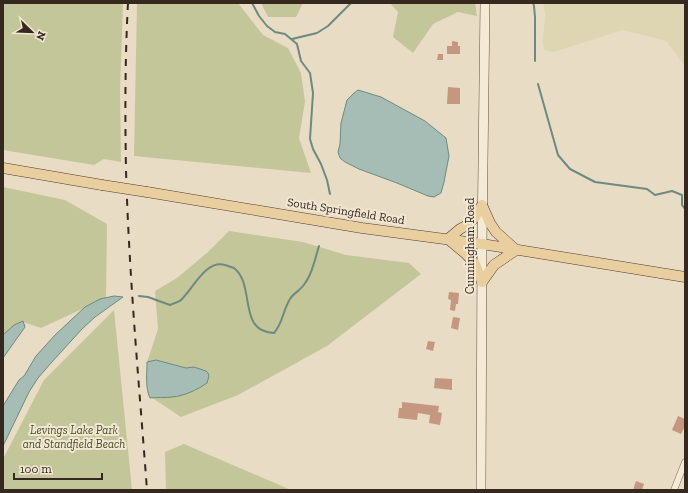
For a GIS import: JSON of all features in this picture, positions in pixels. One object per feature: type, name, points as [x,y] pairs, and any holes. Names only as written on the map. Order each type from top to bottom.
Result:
[{"type":"main road","name":"Cunningham Road","points":[[482,490],[482,205],[485,3]]},
{"type":"main road","name":"South Springfield Road","points":[[3,168],[362,228],[482,244],[685,277]]},
{"type":"main road","points":[[482,205],[469,224],[448,239],[466,254],[475,264],[482,282]]},
{"type":"main road","points":[[482,205],[496,232],[516,250],[494,265],[482,282]]},
{"type":"street","points":[[674,490],[685,462]]},
{"type":"shaded area","points":[[543,3],[685,3],[685,66],[666,41],[623,30],[554,52],[544,50],[543,40],[545,14]]},
{"type":"green space","points":[[3,3],[123,3],[120,91],[121,162],[104,159],[94,165],[3,150]]},
{"type":"green space","points":[[137,3],[238,3],[263,35],[288,48],[301,73],[305,102],[299,138],[311,173],[134,156]]},
{"type":"green space","points":[[261,3],[303,3],[296,17],[268,17]]},
{"type":"green space","points":[[390,3],[475,3],[477,16],[458,12],[433,24],[413,53],[393,37],[398,12]]},
{"type":"green space","points":[[3,187],[65,200],[107,224],[106,298],[41,328],[23,322],[3,336]]},
{"type":"green space","points":[[229,231],[303,242],[346,255],[409,263],[421,274],[327,346],[238,395],[181,417],[148,395],[147,362],[158,329],[155,291],[177,278],[208,252]]},
{"type":"green space","name":"Levings Lake Park and Standfield Beach","points":[[114,310],[132,490],[3,490],[3,459],[44,380]]},
{"type":"green space","points":[[184,444],[291,490],[166,490],[165,452]]},
{"type":"water","points":[[358,90],[381,97],[425,121],[446,138],[449,156],[441,193],[434,197],[428,196],[359,169],[340,158],[338,152],[341,123],[347,100]]},
{"type":"water","points":[[114,296],[123,297],[95,317],[82,329],[38,378],[29,392],[3,446],[3,406],[36,356],[55,335],[85,307],[100,299]]},
{"type":"water","points":[[23,321],[25,327],[3,358],[3,335],[14,325]]},
{"type":"water","points":[[156,360],[186,368],[194,367],[206,371],[209,376],[207,383],[186,394],[150,398],[147,385],[147,362]]},
{"type":"building","points":[[452,41],[458,42],[458,46],[460,46],[460,54],[447,54],[447,46],[452,46]]},
{"type":"building","points":[[438,54],[443,54],[443,60],[437,60]]},
{"type":"building","points":[[448,87],[460,88],[460,104],[447,104]]},
{"type":"building","points":[[449,292],[459,293],[458,304],[456,304],[455,311],[450,310],[451,300],[448,299]]},
{"type":"building","points":[[453,317],[460,318],[458,330],[451,328]]},
{"type":"building","points":[[428,341],[435,342],[433,351],[426,349]]},
{"type":"building","points":[[435,378],[452,379],[452,390],[434,388]]},
{"type":"building","points":[[402,402],[439,406],[438,412],[442,413],[440,425],[429,423],[430,415],[418,413],[417,420],[398,418],[399,408],[402,408]]},
{"type":"building","points":[[678,416],[685,419],[685,426],[681,434],[672,430]]},
{"type":"building","points":[[636,481],[644,484],[642,490],[633,490]]},
{"type":"waterway","points":[[252,3],[259,16],[267,26],[275,32],[285,34],[297,44],[301,61],[310,73],[313,93],[310,139],[327,180],[330,194]]},
{"type":"waterway","points":[[292,39],[317,33],[328,26],[351,3]]},
{"type":"waterway","points":[[533,3],[535,17],[535,61]]},
{"type":"waterway","points":[[538,84],[558,155],[570,169],[595,182],[647,189],[655,195],[672,191],[682,195],[682,205],[685,209]]},
{"type":"waterway","points":[[139,296],[148,297],[170,305],[181,300],[200,276],[212,266],[218,264],[225,265],[234,268],[241,276],[248,306],[255,325],[263,331],[274,333],[290,299],[303,286],[309,277],[319,246]]},
{"type":"railway","points":[[128,3],[125,107],[127,210],[147,490]]}]
